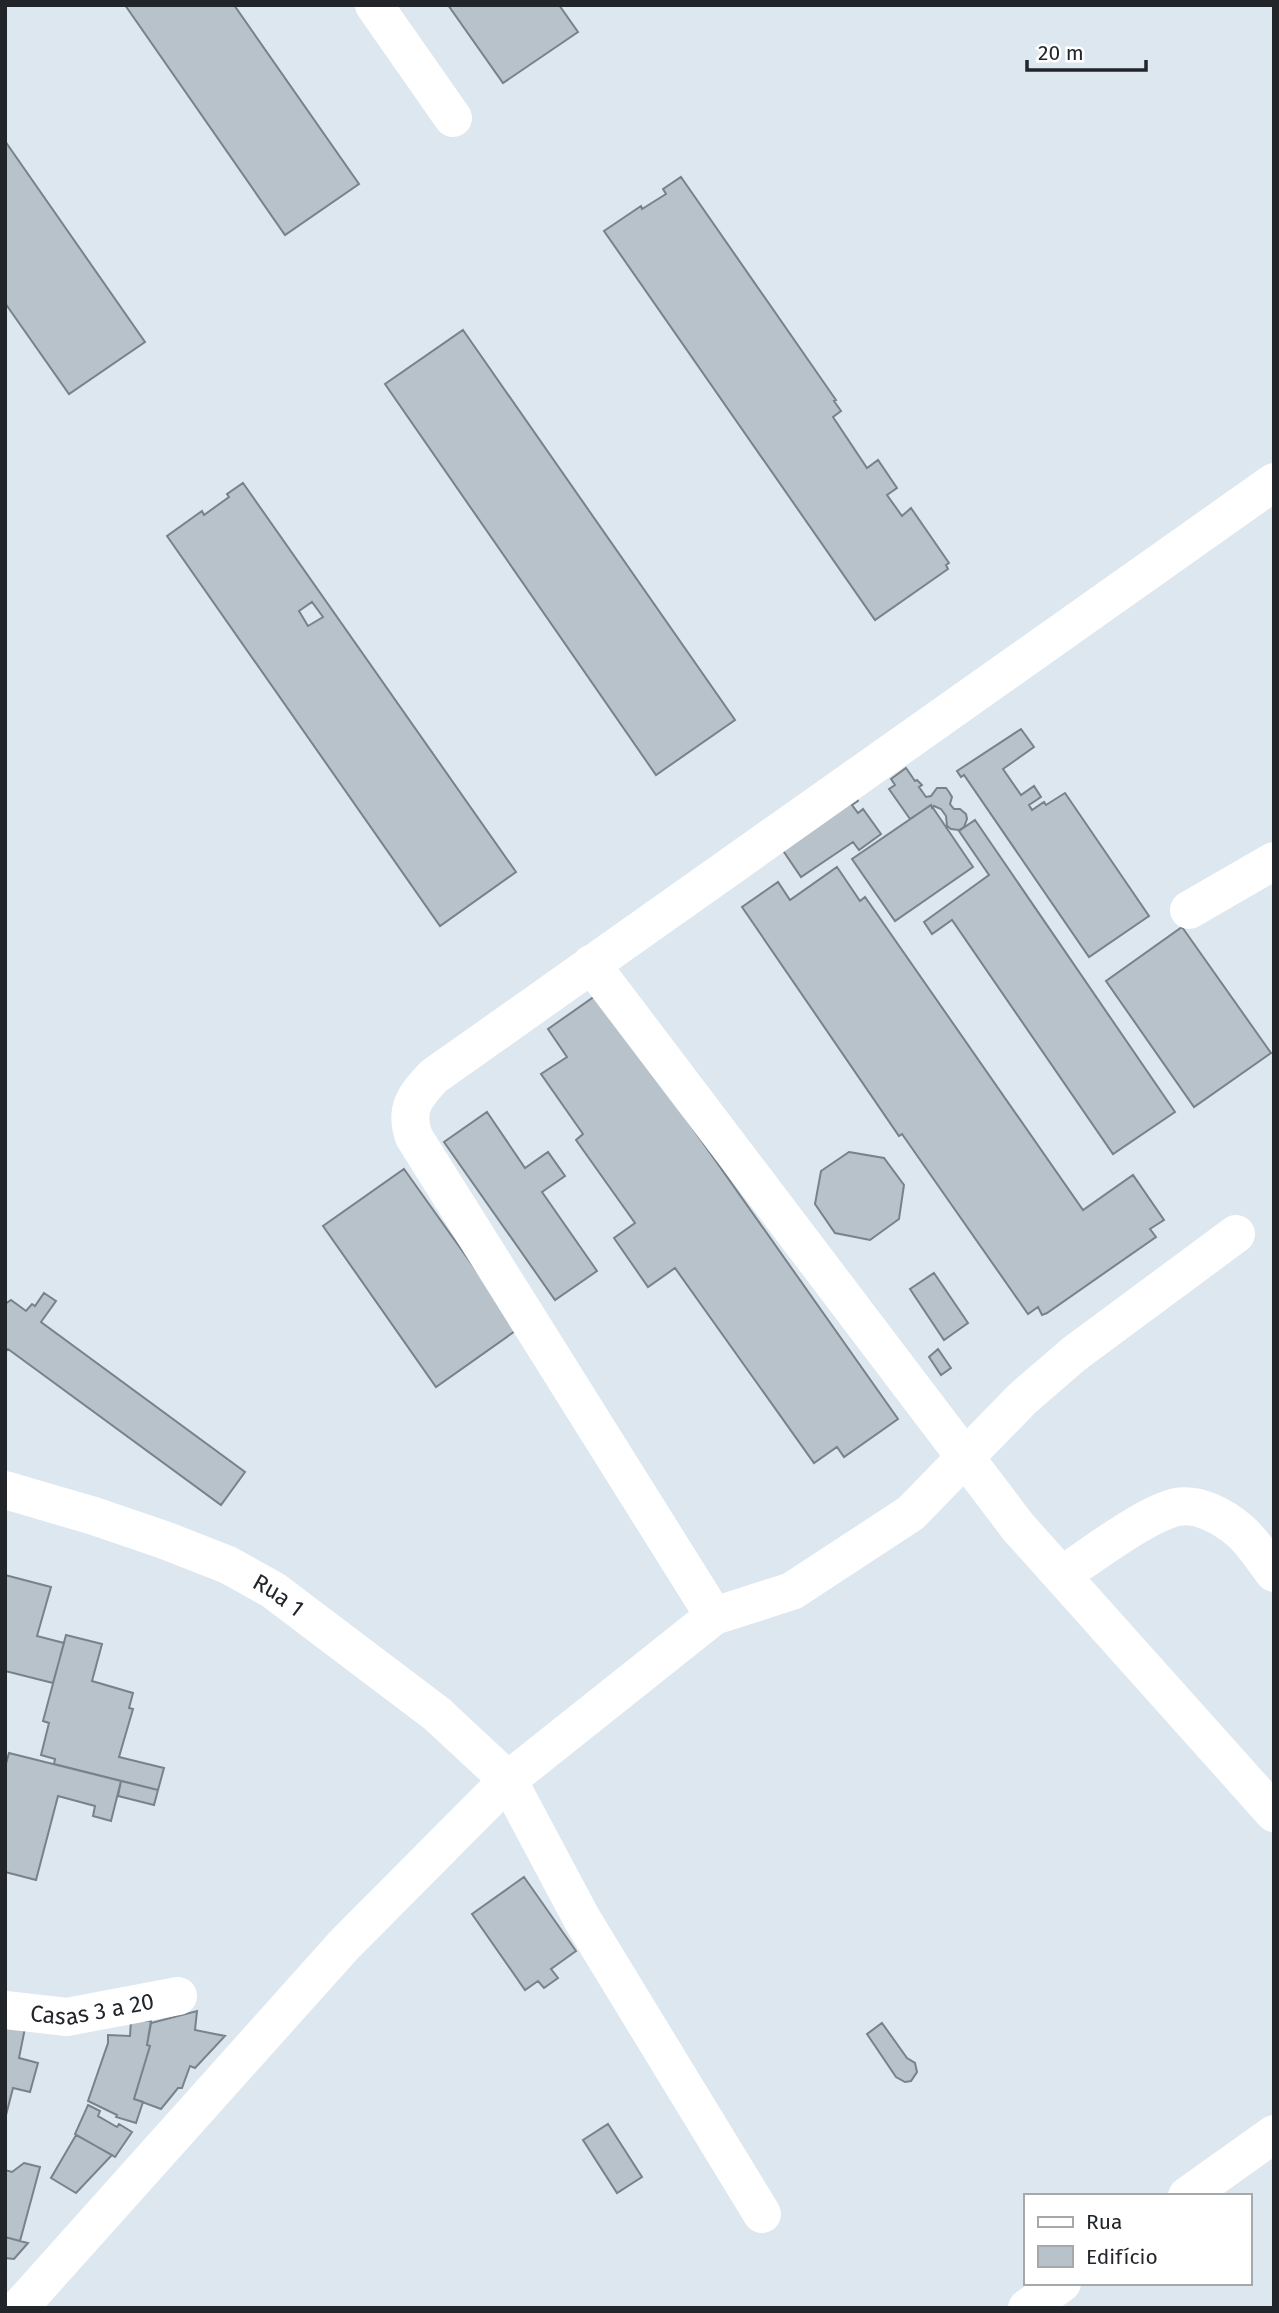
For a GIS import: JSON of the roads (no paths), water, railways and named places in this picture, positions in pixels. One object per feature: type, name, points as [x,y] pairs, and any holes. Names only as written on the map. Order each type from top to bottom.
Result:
[{"type":"street","points":[[374,5],[453,118]]},
{"type":"street","points":[[714,1616],[422,1148],[410,1125],[409,1114],[416,1095],[433,1076],[1274,482]]},
{"type":"street","points":[[1189,910],[1274,861]]},
{"type":"street","points":[[591,964],[1018,1527],[1267,1792]]},
{"type":"street","points":[[19,2308],[344,1945],[508,1780],[714,1616],[792,1591],[911,1513],[1022,1399],[1074,1354],[1236,1234]]},
{"type":"street","name":"Rua 1","points":[[5,1490],[167,1541],[229,1565],[273,1590],[437,1714],[508,1780],[582,1919],[762,2214]]},
{"type":"street","points":[[1062,1575],[1158,1514],[1179,1507],[1200,1509],[1223,1518],[1242,1533],[1274,1573]]},
{"type":"street","name":"Casas 3 a 20","points":[[5,2010],[67,2017],[178,1996]]},
{"type":"street","points":[[1189,2194],[1274,2134]]},
{"type":"street","points":[[1027,2308],[1059,2285]]}]
